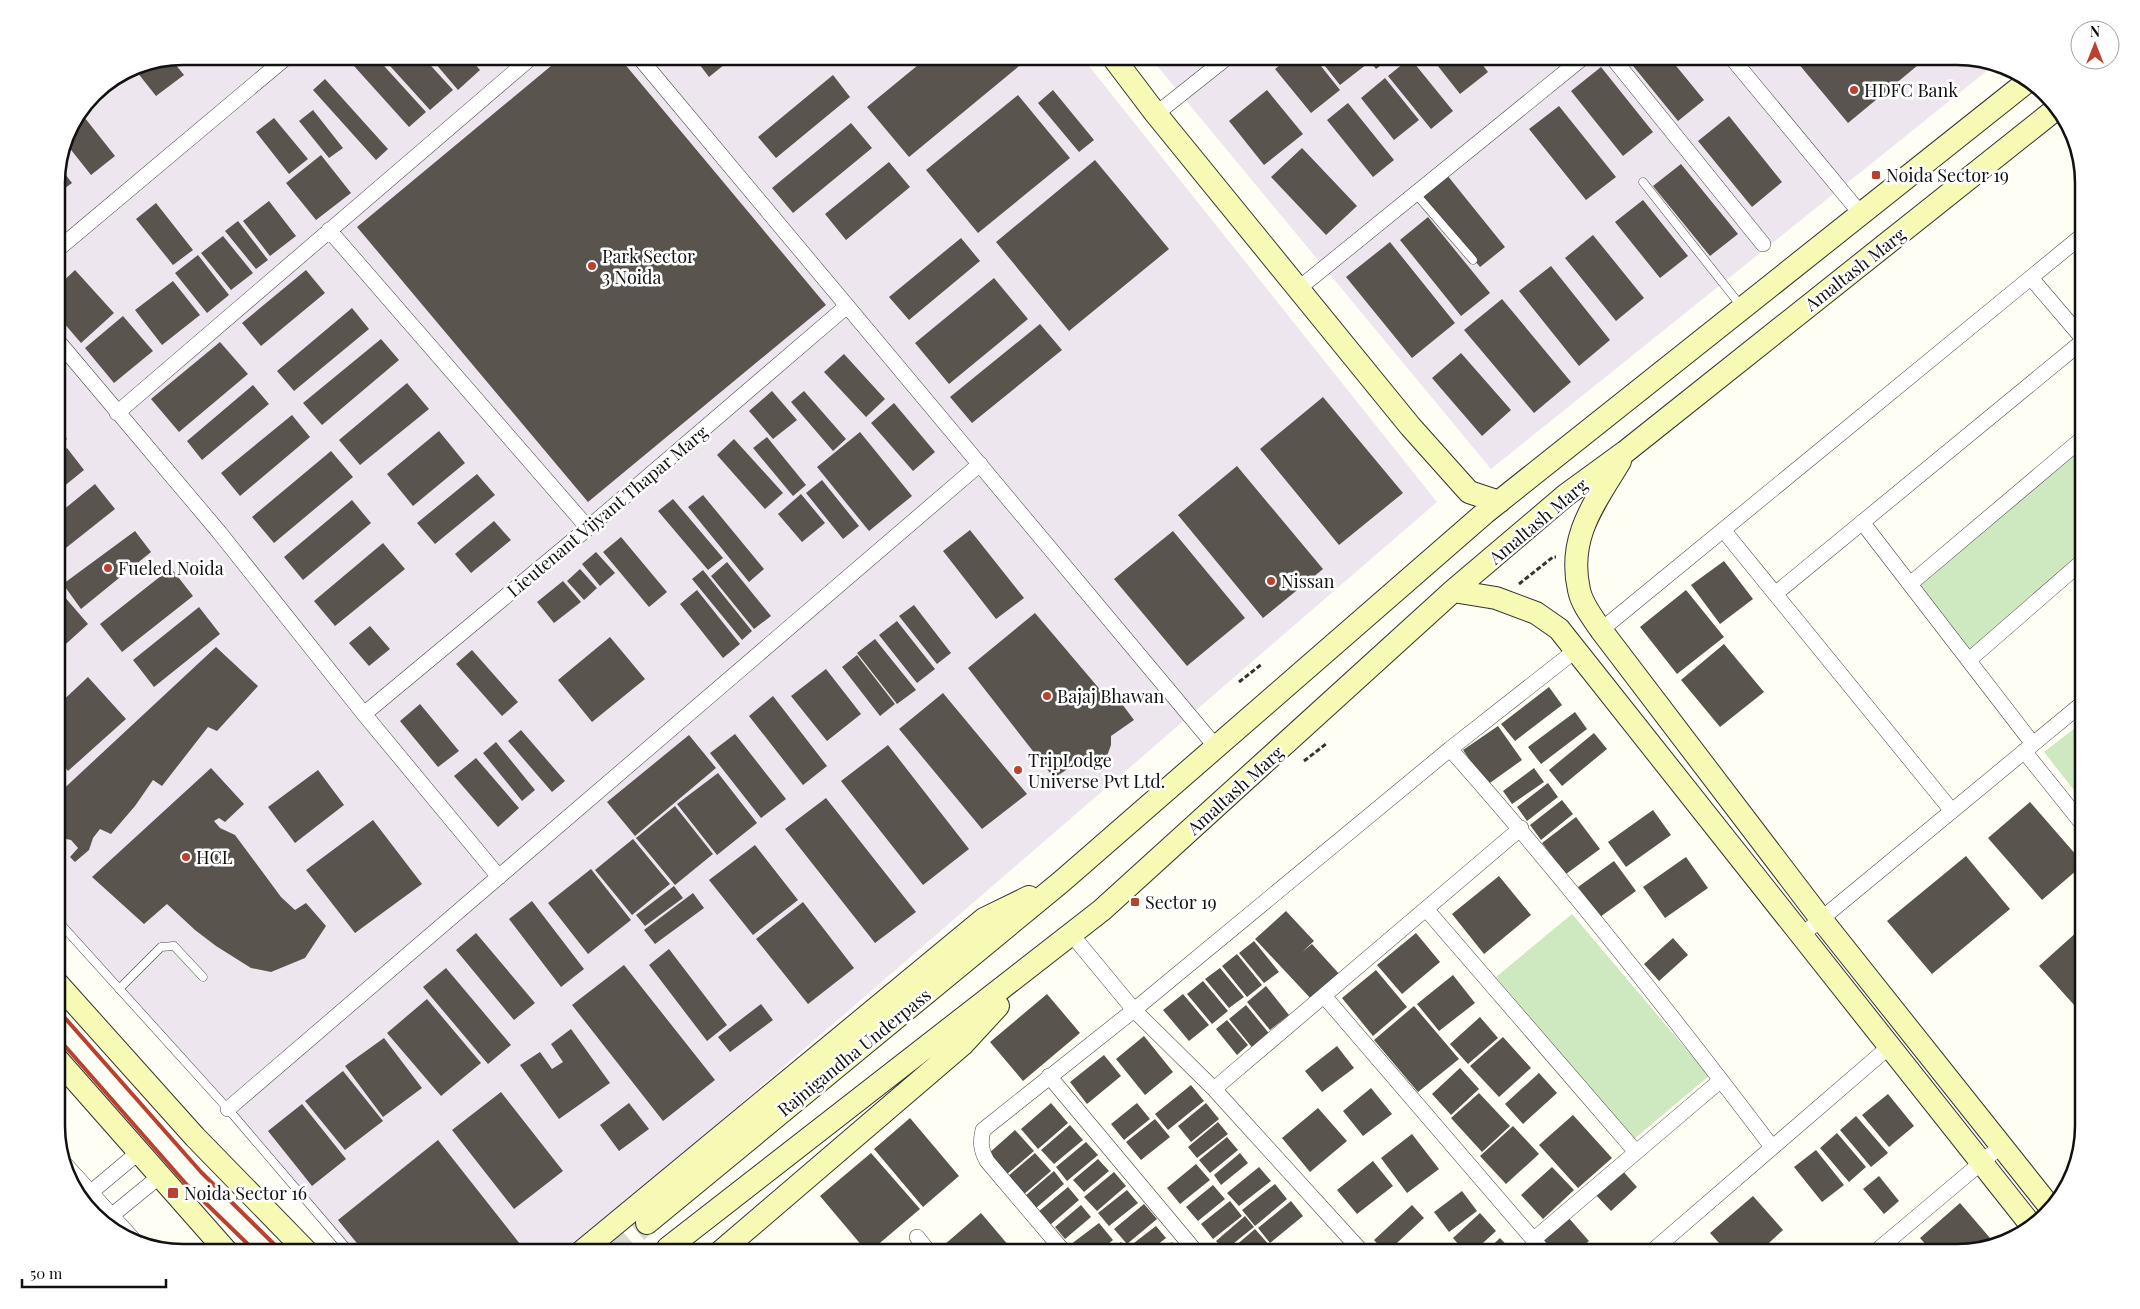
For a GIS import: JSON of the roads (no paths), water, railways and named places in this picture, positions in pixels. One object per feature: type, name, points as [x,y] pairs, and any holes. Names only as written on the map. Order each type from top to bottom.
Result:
[{"type":"main road","points":[[1119,65],[1156,114],[1410,426],[1470,492],[1499,502]]},
{"type":"main road","points":[[591,1244],[984,918],[1061,882],[1473,523],[2023,85]]},
{"type":"main road","name":"Amaltash Marg","points":[[1042,959],[1110,904],[1454,591],[1566,495],[1625,452],[2052,112]]},
{"type":"main road","points":[[1625,452],[1582,526],[1576,555],[1579,590],[1585,606],[1601,630],[1821,919],[2046,1203]]},
{"type":"main road","points":[[1470,492],[1473,523]]},
{"type":"main road","points":[[1454,591],[1496,598],[1536,613],[1559,629],[2028,1221]]},
{"type":"main road","name":"Rajnigandha Underpass","points":[[647,1223],[1061,882]]},
{"type":"main road","points":[[673,1244],[1042,959]]},
{"type":"main road","points":[[730,1244],[962,1046],[1042,959]]},
{"type":"main road","points":[[65,993],[195,1138],[299,1244]]},
{"type":"main road","points":[[65,1069],[220,1244]]},
{"type":"street","points":[[65,242],[277,65]]},
{"type":"street","points":[[117,413],[522,65]]},
{"type":"street","points":[[646,65],[1216,747]]},
{"type":"street","points":[[1156,114],[1218,65]]},
{"type":"street","points":[[1298,289],[1574,65]]},
{"type":"street","points":[[1618,65],[1763,244]]},
{"type":"street","points":[[1737,65],[1861,214]]},
{"type":"street","points":[[329,230],[588,528]]},
{"type":"street","points":[[1601,630],[2075,241]]},
{"type":"street","points":[[2031,278],[2075,329]]},
{"type":"street","name":"Lieutenant Vijyant Thapar Marg","points":[[364,714],[588,528],[847,306]]},
{"type":"street","points":[[1775,594],[2075,347]]},
{"type":"street","points":[[65,351],[219,532],[364,714],[499,876]]},
{"type":"street","points":[[1910,584],[2075,444]]},
{"type":"street","points":[[228,1109],[980,464]]},
{"type":"street","points":[[1862,522],[1969,660],[2075,813]]},
{"type":"street","points":[[1724,531],[1952,811]]},
{"type":"street","points":[[1969,660],[2075,568]]},
{"type":"street","points":[[1057,1244],[987,1161],[982,1152],[980,1142],[983,1130],[1134,1010],[1450,749],[1576,650]]},
{"type":"street","points":[[1802,934],[2075,709]]},
{"type":"street","points":[[1450,749],[1521,828],[1772,1147]]},
{"type":"street","points":[[1214,1089],[1521,828]]},
{"type":"street","points":[[1426,909],[1636,1152]]},
{"type":"street","points":[[1072,935],[1134,1010],[1214,1089],[1355,1244]]},
{"type":"street","points":[[1324,996],[1536,1244]]},
{"type":"street","points":[[1660,1244],[1890,1046]]},
{"type":"street","points":[[1049,1076],[1189,1244]]},
{"type":"street","points":[[1533,1240],[1721,1080]]},
{"type":"street","points":[[1885,1244],[2001,1146]]},
{"type":"street","points":[[88,1195],[139,1152]]},
{"type":"street","points":[[109,1218],[160,1176]]},
{"type":"street","points":[[917,1237],[923,1244]]},
{"type":"lane","points":[[1643,182],[1743,308]]},
{"type":"lane","points":[[1415,193],[1473,260]]},
{"type":"lane","points":[[65,930],[228,1109],[343,1244]]},
{"type":"lane","points":[[119,990],[161,946],[174,946],[203,977]]},
{"type":"tunnel","points":[[622,1244],[647,1223]]},
{"type":"railway","points":[[65,1018],[201,1172],[274,1244]]},
{"type":"railway","points":[[65,1046],[187,1185],[248,1244]]},
{"type":"place","name":"HDFC Bank","points":[[1854,90]]},
{"type":"place","name":"Noida Sector 19","points":[[1876,175]]},
{"type":"place","name":"Park Sector 3 Noida","points":[[592,266]]},
{"type":"place","name":"Fueled Noida","points":[[108,568]]},
{"type":"place","name":"Nissan","points":[[1271,581]]},
{"type":"place","name":"Bajaj Bhawan","points":[[1047,696]]},
{"type":"place","name":"TripLodge Universe Pvt Ltd.","points":[[1018,770]]},
{"type":"place","name":"HCL","points":[[186,857]]},
{"type":"place","name":"Sector 19","points":[[1135,902]]},
{"type":"place","name":"Noida Sector 16","points":[[173,1193]]}]
